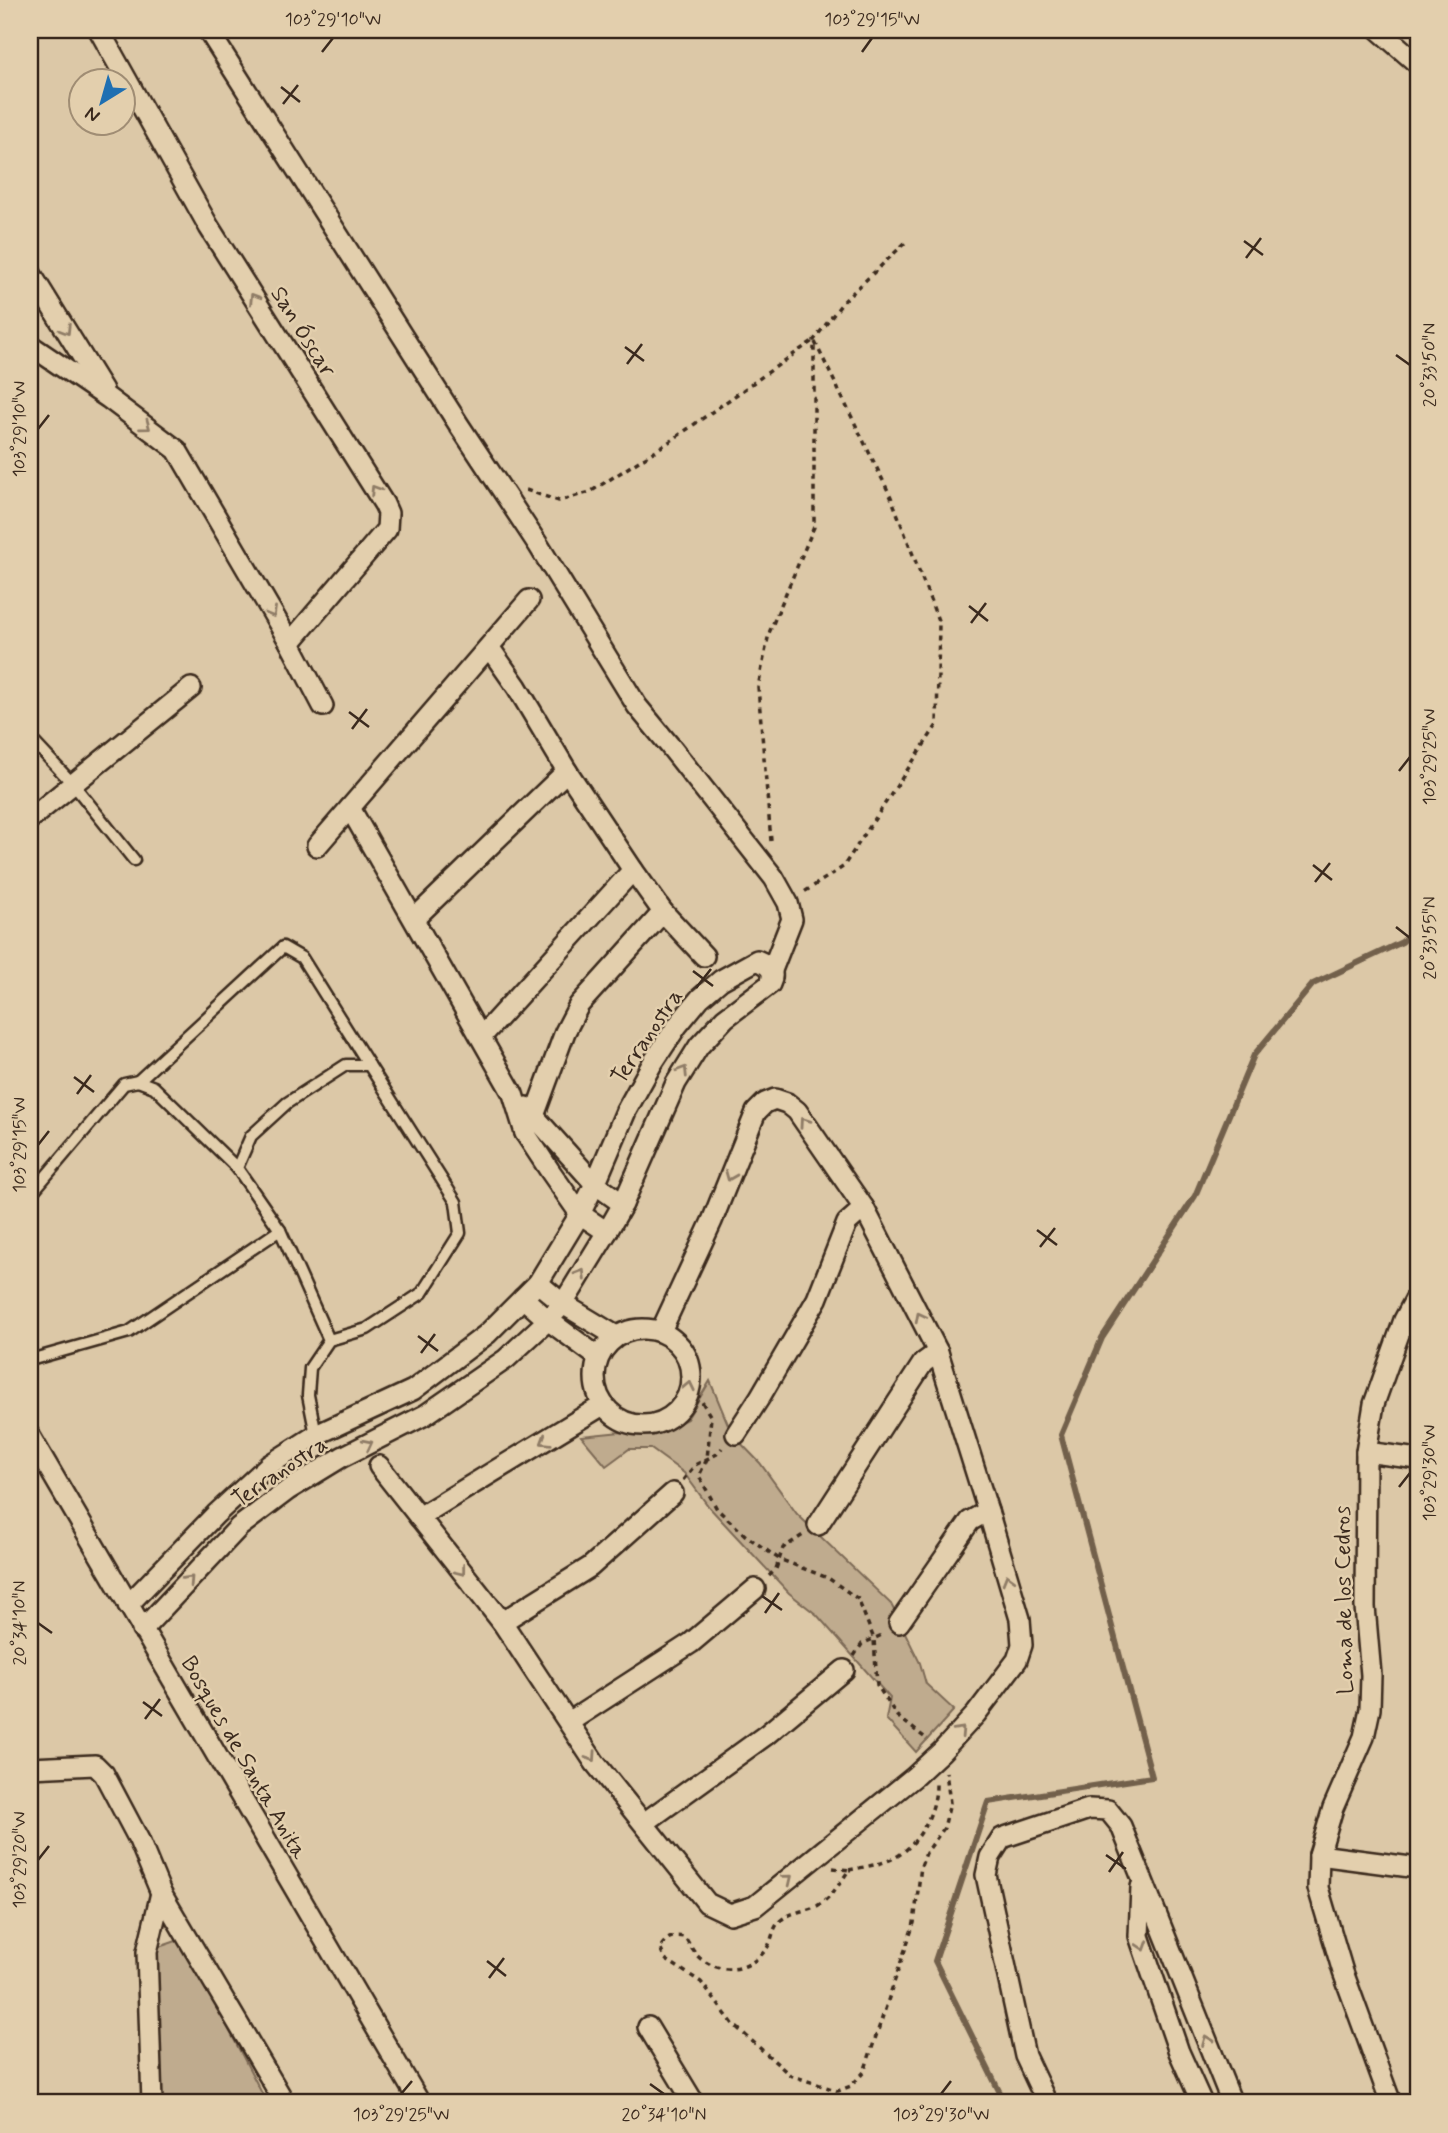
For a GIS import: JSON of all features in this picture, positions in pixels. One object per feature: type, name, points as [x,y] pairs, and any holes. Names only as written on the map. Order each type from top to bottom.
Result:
[{"type":"street","name":"San Óscar","points":[[99,30],[209,228],[388,513],[387,529],[383,536],[290,643]]},
{"type":"street","points":[[208,30],[539,546],[637,706],[774,878],[788,903],[792,919],[772,970]]},
{"type":"street","points":[[1379,30],[1418,64]]},
{"type":"street","points":[[30,272],[108,398]]},
{"type":"street","points":[[30,345],[108,398],[177,450],[290,643],[323,706]]},
{"type":"street","points":[[317,846],[529,600]]},
{"type":"street","points":[[489,647],[633,870],[663,912],[705,956]]},
{"type":"street","points":[[30,820],[191,688]]},
{"type":"street","points":[[414,919],[567,771]]},
{"type":"street","points":[[350,808],[580,1214],[607,1232]]},
{"type":"street","points":[[481,1037],[633,870]]},
{"type":"street","points":[[530,1124],[565,1032],[579,1004],[663,912]]},
{"type":"street","name":"Terranostra","points":[[128,1605],[216,1514],[269,1465],[316,1436],[413,1390],[486,1334],[523,1298],[538,1283],[580,1214],[626,1111],[677,1026],[700,998],[721,980],[757,960],[772,970],[773,978],[770,984],[725,1018],[699,1046],[676,1083],[623,1204],[563,1304],[548,1320],[506,1359],[425,1415],[342,1457],[288,1490],[239,1527],[142,1630]]},
{"type":"street","points":[[379,1466],[502,1622],[595,1763],[707,1903],[730,1914],[755,1906],[914,1777],[942,1751],[976,1714],[1017,1660],[1022,1646],[1020,1619],[937,1352],[864,1208],[796,1111],[787,1103],[775,1099],[765,1103],[757,1112],[712,1221],[661,1331]]},
{"type":"street","points":[[530,1124],[595,1184],[623,1204]]},
{"type":"street","points":[[736,1434],[817,1299],[847,1223],[864,1208]]},
{"type":"street","points":[[538,1283],[563,1304],[616,1336]]},
{"type":"street","name":"Loma de los Cedros","points":[[1391,2103],[1339,1960],[1318,1888],[1319,1855],[1333,1808],[1364,1737],[1370,1709],[1371,1675],[1365,1607],[1366,1452],[1374,1404],[1404,1320],[1418,1294]]},
{"type":"street","points":[[523,1298],[598,1357]]},
{"type":"street","points":[[638,1328],[661,1331],[682,1347],[692,1371],[691,1385],[685,1402],[672,1416],[654,1424],[635,1425],[618,1418],[603,1405],[596,1390],[594,1373],[598,1357],[616,1336],[638,1328]]},
{"type":"street","points":[[818,1525],[923,1363],[937,1352]]},
{"type":"street","points":[[419,1517],[603,1405]]},
{"type":"street","name":"Bosques de Santa Anita","points":[[30,1436],[420,2103]]},
{"type":"street","points":[[1366,1452],[1418,1458]]},
{"type":"street","points":[[502,1622],[590,1567],[673,1493]]},
{"type":"street","points":[[899,1623],[970,1521],[988,1511]]},
{"type":"street","points":[[569,1722],[691,1643],[755,1589]]},
{"type":"street","points":[[644,1823],[766,1735],[844,1670]]},
{"type":"street","points":[[30,1768],[95,1765],[104,1774],[139,1840],[162,1893],[285,2103]]},
{"type":"street","points":[[1046,2103],[1025,2056],[986,1875],[990,1857],[1002,1838],[1089,1809],[1108,1810],[1121,1826],[1232,2103]]},
{"type":"street","points":[[1319,1855],[1418,1868]]},
{"type":"street","points":[[1142,1878],[1139,1936],[1179,2052],[1202,2103]]},
{"type":"street","points":[[152,2103],[147,1952],[162,1893]]},
{"type":"street","points":[[648,2027],[694,2103]]},
{"type":"lane","points":[[30,738],[73,784],[134,860]]},
{"type":"lane","points":[[138,1082],[283,947],[302,958],[456,1202],[460,1233],[422,1293],[367,1329],[329,1340],[310,1368],[308,1395],[316,1436]]},
{"type":"lane","points":[[237,1168],[251,1136],[287,1102],[346,1065],[369,1065]]},
{"type":"lane","points":[[30,1195],[124,1084],[138,1082],[154,1087],[237,1168],[280,1230],[329,1340]]},
{"type":"lane","points":[[30,1360],[129,1332],[280,1230]]},
{"type":"path","points":[[495,479],[559,501],[590,492],[672,440],[814,340],[843,302],[907,241]]},
{"type":"path","points":[[774,878],[758,687],[769,633],[814,527],[814,340]]},
{"type":"path","points":[[788,903],[843,867],[937,725],[939,623],[891,497],[814,340]]},
{"type":"path","points":[[691,1385],[711,1416],[707,1459],[699,1476],[716,1508],[745,1535],[779,1559],[828,1578],[858,1599],[874,1639],[877,1685],[897,1716],[942,1751],[950,1802],[944,1829],[926,1853],[921,1866],[914,1923],[864,2072],[851,2086],[838,2091],[790,2075],[733,2024],[701,1982],[665,1959],[660,1948],[665,1939],[685,1937],[701,1959],[715,1966],[731,1969],[747,1967],[770,1944],[774,1929],[781,1920],[817,1906],[829,1897],[849,1870]]},
{"type":"path","points":[[673,1493],[695,1465],[717,1454],[736,1434]]},
{"type":"path","points":[[755,1589],[776,1569],[783,1548],[818,1525]]},
{"type":"path","points":[[844,1670],[862,1644],[888,1633],[899,1623]]},
{"type":"path","points":[[807,1864],[849,1870],[893,1858],[914,1841],[927,1824],[936,1794],[936,1777],[942,1751]]},
{"type":"shaded area","points":[[710,1381],[732,1434],[760,1463],[797,1514],[891,1604],[920,1663],[926,1684],[954,1710],[916,1752],[886,1719],[890,1698],[817,1615],[789,1593],[709,1507],[684,1473],[651,1449],[629,1449],[606,1466],[581,1436],[621,1432],[653,1436],[687,1419]]},
{"type":"shaded area","points":[[182,1939],[267,2103],[161,2103],[156,1948]]},
{"type":"waterway","points":[[1005,2103],[935,1961],[988,1802],[1152,1777],[1061,1435],[1102,1338],[1195,1196],[1254,1055],[1313,984],[1402,942],[1418,927]]}]
